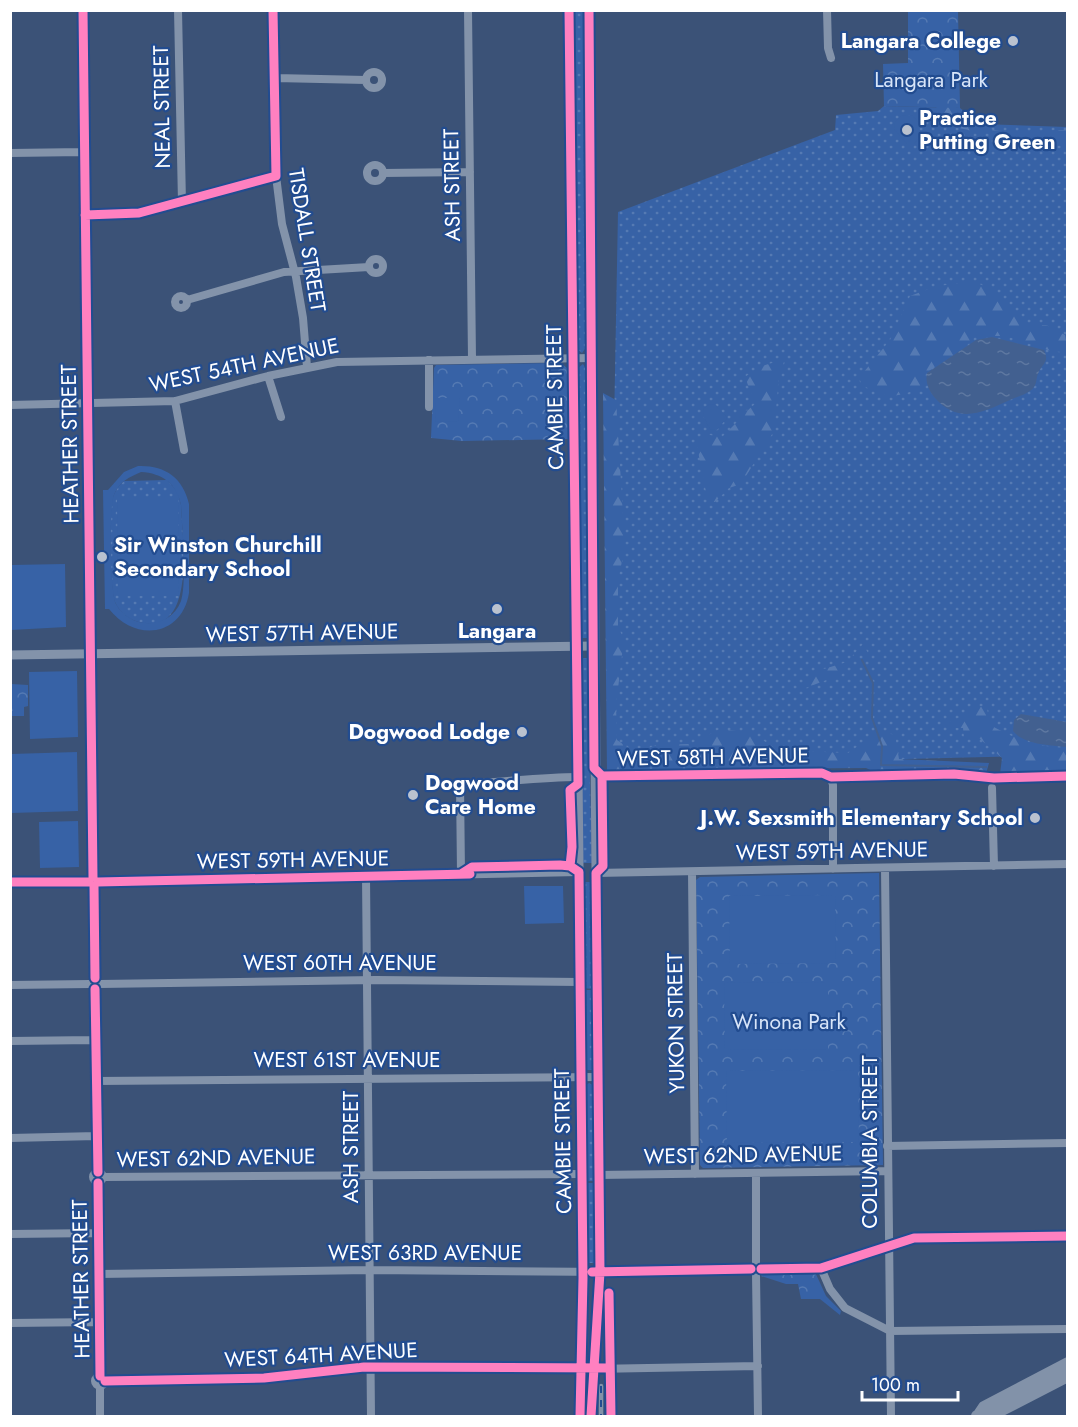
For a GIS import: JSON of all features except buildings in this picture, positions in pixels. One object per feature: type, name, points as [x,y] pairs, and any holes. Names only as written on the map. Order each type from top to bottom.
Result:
[{"type":"main road","name":"CAMBIE STREET","points":[[569,10],[578,777],[598,1077],[600,1272],[591,1416]]},
{"type":"main road","name":"CAMBIE STREET","points":[[580,1416],[582,1174],[580,982],[584,873],[595,776],[589,10]]},
{"type":"main road","points":[[977,1416],[984,1407],[1068,1363]]},
{"type":"main road","points":[[977,1416],[990,1416],[1068,1376]]},
{"type":"street","name":"HEATHER STREET","points":[[83,10],[95,1040],[102,1381],[100,1416]]},
{"type":"street","name":"NEAL STREET","points":[[178,10],[182,203]]},
{"type":"street","name":"TISDALL STREET","points":[[273,10],[276,176],[282,224],[303,318],[307,366]]},
{"type":"street","name":"ASH STREET","points":[[468,10],[472,359]]},
{"type":"street","points":[[827,10],[828,48],[831,58]]},
{"type":"street","points":[[274,78],[366,80]]},
{"type":"street","points":[[10,153],[84,152]]},
{"type":"street","points":[[383,173],[470,172]]},
{"type":"street","points":[[86,215],[139,213],[276,176]]},
{"type":"street","points":[[187,300],[294,271],[369,267]]},
{"type":"street","name":"WEST 54TH AVENUE","points":[[10,405],[175,402],[307,366],[360,361],[593,358]]},
{"type":"street","points":[[429,360],[429,407]]},
{"type":"street","points":[[268,376],[281,417]]},
{"type":"street","points":[[175,402],[183,450]]},
{"type":"street","name":"WEST 57TH AVENUE","points":[[10,655],[594,646]]},
{"type":"street","name":"WEST 58TH AVENUE","points":[[595,776],[822,773],[831,777],[833,869]]},
{"type":"street","points":[[461,874],[460,784],[507,783],[534,777],[578,777]]},
{"type":"street","points":[[992,788],[994,866]]},
{"type":"street","name":"WEST 59TH AVENUE","points":[[10,882],[1068,864]]},
{"type":"street","name":"COLUMBIA STREET","points":[[885,868],[891,1416]]},
{"type":"street","name":"YUKON STREET","points":[[692,872],[695,1174]]},
{"type":"street","name":"ASH STREET","points":[[366,876],[371,1416]]},
{"type":"street","name":"WEST 60TH AVENUE","points":[[10,985],[368,980],[580,982]]},
{"type":"street","points":[[10,1041],[95,1040]]},
{"type":"street","name":"WEST 61ST AVENUE","points":[[96,1081],[369,1077],[598,1077]]},
{"type":"street","name":"WEST 62ND AVENUE","points":[[10,1138],[97,1136]]},
{"type":"street","points":[[887,1146],[1068,1143]]},
{"type":"street","name":"WEST 62ND AVENUE","points":[[598,1175],[887,1171]]},
{"type":"street","points":[[756,1173],[758,1416]]},
{"type":"street","name":"WEST 62ND AVENUE","points":[[99,1177],[582,1174]]},
{"type":"street","points":[[10,1234],[98,1233]]},
{"type":"street","name":"WEST 63RD AVENUE","points":[[99,1274],[370,1270],[600,1272],[821,1268],[914,1238],[1068,1236]]},
{"type":"street","points":[[821,1268],[830,1289],[845,1308],[890,1331],[1068,1329]]},
{"type":"street","points":[[10,1323],[99,1322]]},
{"type":"street","name":"WEST 64TH AVENUE","points":[[102,1381],[264,1378],[371,1366],[593,1369],[758,1366]]},
{"type":"green space","points":[[574,11],[584,11],[587,346],[582,353],[577,349]]},
{"type":"green space","name":"Langara Park","points":[[908,11],[958,11],[960,108],[884,106],[883,64],[908,63]]},
{"type":"green space","points":[[935,102],[957,104],[955,110],[964,119],[991,130],[1023,132],[1067,130],[1067,143],[1056,146],[953,127],[940,121]]},
{"type":"green space","points":[[884,106],[960,108],[980,124],[1067,127],[1067,755],[615,766],[614,426],[618,212],[835,130],[836,115],[878,111]]},
{"type":"green space","name":"Practice Putting Green","points":[[902,115],[913,116],[920,124],[918,139],[914,144],[907,144],[894,129],[895,122]]},
{"type":"green space","points":[[975,282],[993,290],[996,296],[1025,325],[1046,325],[1065,335],[1067,346],[1061,352],[1051,351],[1006,336],[976,336],[954,356],[927,372],[924,376],[925,387],[894,396],[881,394],[862,385],[859,378],[890,340],[910,296],[937,286]]},
{"type":"green space","points":[[785,359],[779,376],[774,431],[741,484],[729,488],[715,502],[711,502],[707,497],[696,441],[704,434],[722,437],[737,422],[738,412],[748,410],[755,404],[745,377],[759,367]]},
{"type":"green space","points":[[561,363],[567,368],[568,439],[462,441],[431,438],[436,365]]},
{"type":"green space","points":[[583,364],[587,371],[588,638],[580,638],[577,369]]},
{"type":"green space","points":[[603,393],[616,400],[625,548],[618,579],[618,627],[624,639],[616,705],[617,740],[636,753],[656,745],[690,744],[720,729],[753,733],[777,750],[848,753],[880,731],[895,735],[899,759],[989,763],[984,781],[905,781],[903,773],[875,772],[866,768],[607,770]]},
{"type":"green space","points":[[436,398],[460,398],[458,421],[435,422]]},
{"type":"green space","points":[[710,404],[716,405],[727,418],[717,430],[710,429],[703,416],[704,408]]},
{"type":"green space","points":[[138,466],[164,470],[177,480],[189,504],[189,593],[185,607],[177,618],[168,626],[156,630],[132,627],[120,620],[109,609],[105,609],[103,490],[108,490],[124,472]],"holes":[[[141,472],[167,481],[179,498],[184,568],[183,592],[176,611],[159,622],[150,623],[131,619],[122,613],[116,604],[112,584],[111,550],[111,515],[116,490],[132,476]]]},
{"type":"green space","points":[[167,480],[178,492],[181,505],[183,579],[179,598],[172,613],[160,622],[143,623],[126,616],[115,602],[113,595],[110,552],[112,500],[116,490],[124,481]]},
{"type":"green space","points":[[117,499],[178,499],[179,596],[118,596]]},
{"type":"green space","points":[[65,564],[66,627],[11,630],[11,565]]},
{"type":"green space","points":[[863,644],[868,653],[857,655],[842,674],[803,689],[817,671],[847,662]]},
{"type":"green space","points":[[580,658],[587,658],[592,863],[583,863]]},
{"type":"green space","points":[[77,671],[78,737],[30,739],[29,672]]},
{"type":"green space","points":[[11,684],[28,685],[28,706],[24,707],[24,716],[11,716]]},
{"type":"green space","points":[[974,705],[987,708],[990,725],[1009,735],[1027,742],[1067,748],[1067,773],[1000,774],[1002,758],[980,739],[964,737],[963,728],[946,728],[946,723],[959,718]]},
{"type":"green space","points":[[77,752],[78,811],[11,813],[11,754]]},
{"type":"green space","points":[[78,821],[79,867],[40,868],[39,822]]},
{"type":"green space","name":"Winona Park","points":[[879,873],[883,1165],[703,1168],[700,1165],[696,880],[700,877]]},
{"type":"green space","points":[[583,882],[592,882],[593,989],[583,988]]},
{"type":"green space","points":[[524,886],[563,886],[564,923],[525,924]]},
{"type":"green space","points":[[835,895],[836,963],[730,964],[729,896]]},
{"type":"green space","points":[[828,982],[828,1049],[725,1050],[724,983]]},
{"type":"green space","points":[[583,990],[593,990],[593,1070],[585,1070]]},
{"type":"green space","points":[[858,1070],[859,1142],[727,1143],[726,1071]]},
{"type":"green space","points":[[589,1083],[594,1086],[595,1181],[585,1181],[585,1086]]},
{"type":"green space","points":[[586,1183],[595,1183],[594,1263],[587,1263]]},
{"type":"green space","points":[[815,1272],[826,1296],[841,1311],[840,1315],[820,1299],[801,1299],[798,1284],[786,1284],[761,1276],[765,1273]]},
{"type":"water","points":[[992,337],[1044,350],[1046,360],[1034,387],[1023,395],[981,412],[962,414],[944,406],[929,389],[927,373],[976,340]]},
{"type":"water","points":[[1021,714],[1067,722],[1067,747],[1038,744],[1018,736],[1013,731],[1014,720]]},
{"type":"waterway","points":[[862,660],[873,683],[872,718],[882,746],[881,765],[986,767]]},
{"type":"railway","points":[[601,1386],[601,1416]]},
{"type":"cycle path","points":[[83,10],[93,877]]},
{"type":"cycle path","points":[[85,215],[139,213],[276,176],[273,10]]},
{"type":"cycle path","points":[[569,10],[578,784],[570,790],[572,847],[570,866]]},
{"type":"cycle path","points":[[589,10],[594,768],[602,776],[603,866]]},
{"type":"cycle path","points":[[602,776],[822,773],[831,777],[954,774],[994,778],[1068,776]]},
{"type":"cycle path","points":[[461,874],[472,867],[560,865],[570,866],[579,872],[583,1278],[580,1416]]},
{"type":"cycle path","points":[[591,1416],[600,1272],[596,873],[603,866]]},
{"type":"cycle path","points":[[98,882],[470,874]]},
{"type":"cycle path","points":[[10,882],[89,882]]},
{"type":"cycle path","points":[[94,886],[95,978]]},
{"type":"cycle path","points":[[95,989],[98,1172]]},
{"type":"cycle path","points":[[98,1183],[100,1376]]},
{"type":"cycle path","points":[[761,1269],[821,1268],[914,1238],[1068,1236]]},
{"type":"cycle path","points":[[592,1272],[751,1269]]},
{"type":"cycle path","points":[[609,1293],[611,1416]]},
{"type":"cycle path","points":[[105,1381],[264,1378],[364,1367],[610,1368]]},
{"type":"place","name":"Langara College","points":[[1013,41]]},
{"type":"place","name":"Practice Putting Green","points":[[907,130]]},
{"type":"place","name":"Sir Winston Churchill Secondary School","points":[[102,557]]},
{"type":"place","name":"Langara","points":[[497,609]]},
{"type":"place","name":"Dogwood Lodge","points":[[522,732]]},
{"type":"place","name":"Dogwood Care Home","points":[[413,795]]},
{"type":"place","name":"J.W. Sexsmith Elementary School","points":[[1035,818]]}]
